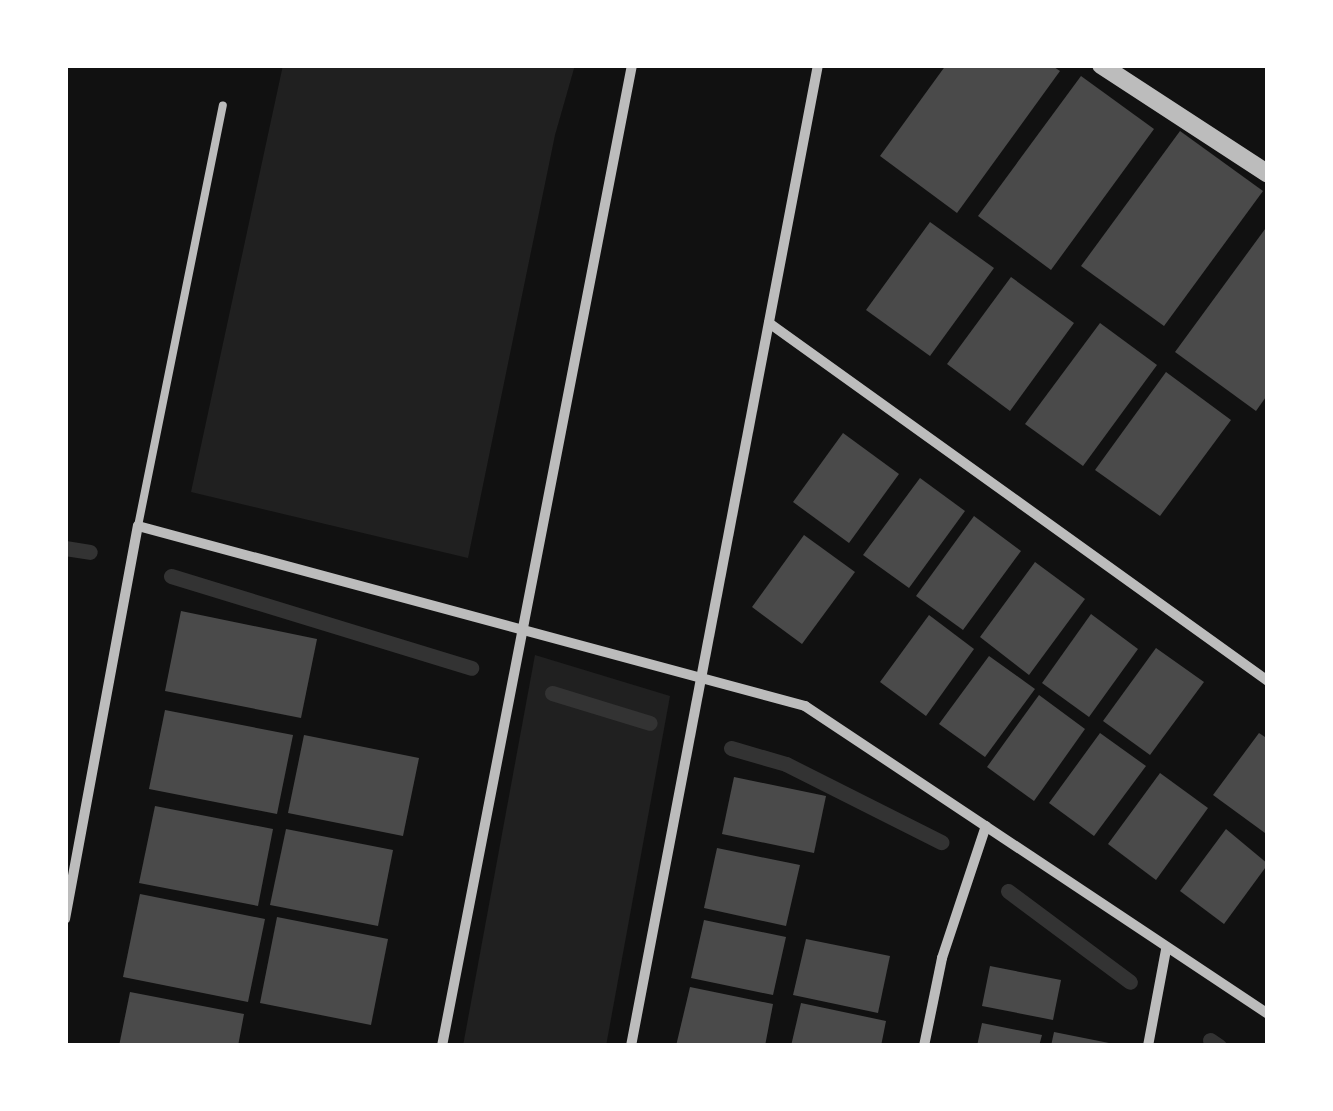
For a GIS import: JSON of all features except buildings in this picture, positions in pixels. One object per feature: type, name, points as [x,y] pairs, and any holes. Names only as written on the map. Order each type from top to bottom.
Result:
[{"type":"street","points":[[442,1046],[632,65]]},
{"type":"street","points":[[631,1046],[818,65]]},
{"type":"street","points":[[1101,65],[1268,174]]},
{"type":"street","points":[[769,323],[1268,681]]},
{"type":"street","points":[[65,919],[138,526],[805,706],[1166,950],[1268,1014]]},
{"type":"street","points":[[924,1046],[942,958],[986,826]]},
{"type":"street","points":[[1148,1046],[1166,950]]},
{"type":"lane","points":[[138,526],[224,106]]},
{"type":"shaded area","points":[[283,65],[575,65],[555,135],[468,558],[191,492]]},
{"type":"shaded area","points":[[535,655],[670,696],[606,1046],[463,1046]]},
{"type":"waterway","points":[[65,548],[90,552]]},
{"type":"waterway","points":[[171,576],[471,668]]},
{"type":"waterway","points":[[552,693],[650,723]]},
{"type":"waterway","points":[[731,748],[786,764],[941,842]]},
{"type":"waterway","points":[[1008,891],[1130,982]]},
{"type":"waterway","points":[[1210,1040],[1219,1046]]}]
